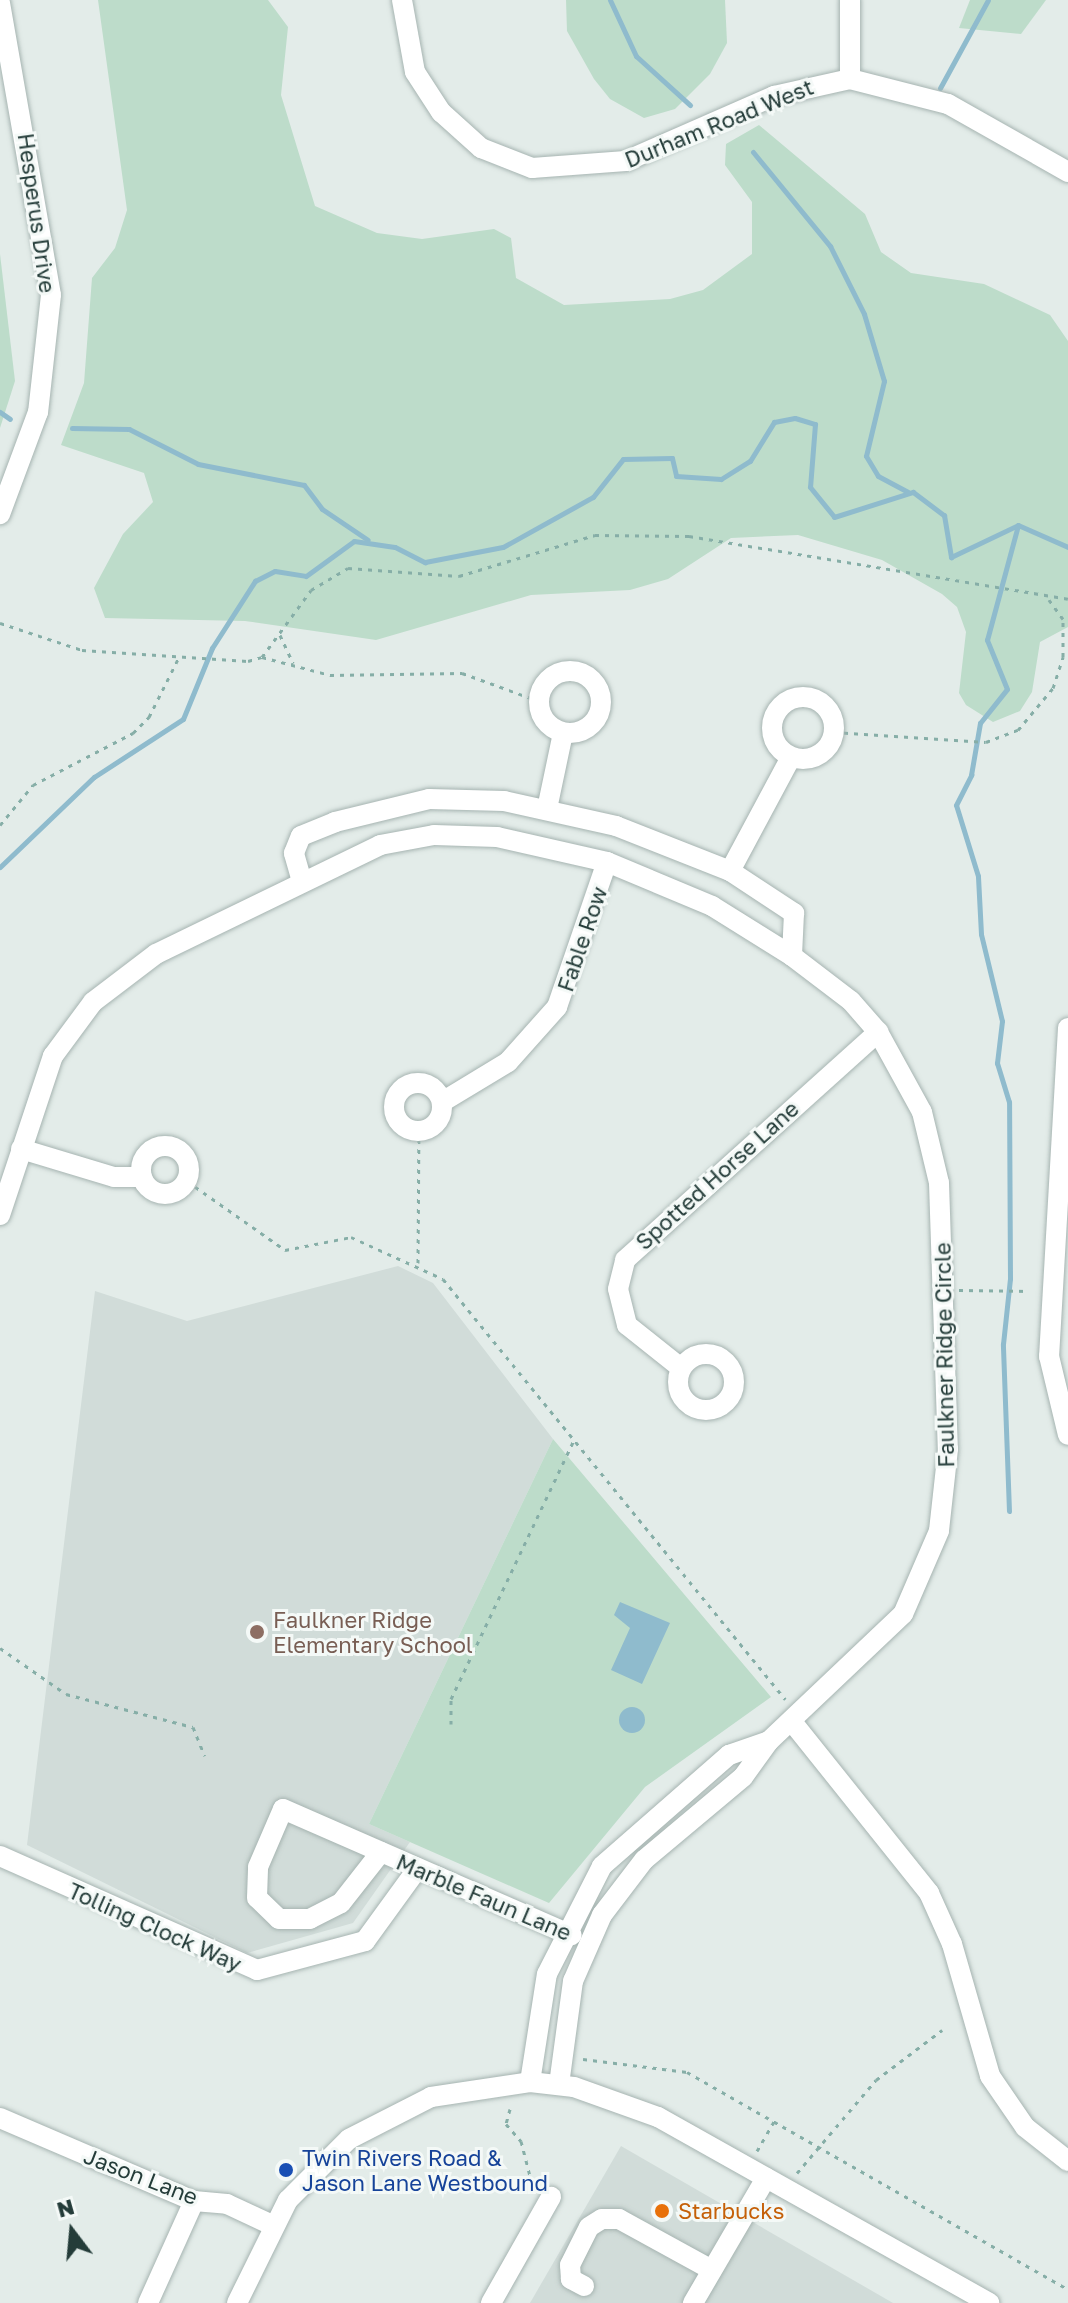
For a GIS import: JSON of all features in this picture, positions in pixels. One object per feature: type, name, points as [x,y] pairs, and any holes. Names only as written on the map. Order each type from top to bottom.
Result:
[{"type":"street","name":"Durham Road West","points":[[402,0],[415,72],[441,112],[481,148],[532,168],[626,161],[774,96],[850,79],[948,104],[1068,172]]},
{"type":"street","points":[[850,0],[850,79]]},
{"type":"street","name":"Hesperus Drive","points":[[0,3],[7,63],[51,295],[38,412],[0,514]]},
{"type":"street","points":[[559,673],[593,681],[599,715],[579,733],[563,733],[548,725],[539,701],[559,673]]},
{"type":"street","points":[[786,701],[821,703],[834,732],[818,755],[791,757],[772,733],[786,701]]},
{"type":"street","points":[[547,809],[563,733]]},
{"type":"street","points":[[730,871],[791,757]]},
{"type":"street","points":[[301,878],[294,853],[301,836],[366,811],[440,799],[547,809],[616,826],[730,871],[794,913],[792,956]]},
{"type":"street","name":"Faulkner Ridge Circle","points":[[0,1215],[53,1056],[93,1002],[156,954],[301,878],[380,845],[434,835],[497,837],[607,862],[712,906],[792,956],[851,1001],[878,1032],[909,1082],[932,1147],[944,1290],[948,1449],[932,1557],[879,1644],[798,1719],[769,1741],[743,1777],[644,1860],[587,1941],[564,2020],[559,2084]]},
{"type":"street","name":"Fable Row","points":[[419,1131],[437,1122],[442,1102],[508,1062],[557,1007],[607,862]]},
{"type":"street","points":[[1068,1028],[1049,1356],[1068,1435]]},
{"type":"street","name":"Spotted Horse Lane","points":[[681,1368],[627,1325],[618,1289],[625,1260],[878,1032]]},
{"type":"street","points":[[419,1131],[398,1120],[398,1093],[427,1085],[442,1102]]},
{"type":"street","points":[[21,1149],[114,1177],[142,1177],[160,1194],[187,1181],[188,1162],[167,1146],[149,1152],[142,1177]]},
{"type":"street","points":[[798,1719],[929,1893],[952,1944],[990,2076],[1025,2127],[1068,2161]]},
{"type":"street","name":"Faulkner Ridge Circle","points":[[530,2082],[540,1999],[563,1931],[628,1837],[729,1755],[769,1741]]},
{"type":"street","name":"Marble Faun Lane","points":[[381,1852],[341,1903],[310,1919],[279,1919],[257,1898],[258,1867],[283,1809],[587,1941]]},
{"type":"street","name":"Tolling Clock Way","points":[[0,1856],[257,1970],[365,1941],[418,1868]]},
{"type":"street","points":[[237,2303],[272,2225],[324,2160],[376,2122],[463,2088],[530,2082],[559,2084],[630,2104],[989,2303]]},
{"type":"street","name":"Jason Lane","points":[[4,2125],[194,2201],[227,2204],[272,2225]]},
{"type":"street","points":[[693,2303],[766,2178]]},
{"type":"street","points":[[491,2303],[551,2197]]},
{"type":"street","points":[[148,2303],[194,2201]]},
{"type":"street","points":[[584,2286],[571,2279],[570,2265],[589,2227],[602,2219],[619,2219],[712,2270]]},
{"type":"path","points":[[262,657],[311,590],[348,568],[459,576],[595,535],[689,536],[987,586],[1049,600],[1068,599]]},
{"type":"path","points":[[834,732],[986,742],[1018,730],[1053,688],[1068,632],[1049,600]]},
{"type":"path","points":[[0,623],[82,650],[228,662],[262,657],[296,666],[369,677],[462,673],[539,701]]},
{"type":"path","points":[[280,634],[296,666]]},
{"type":"path","points":[[0,825],[33,785],[133,733],[149,717],[178,659]]},
{"type":"path","points":[[418,1264],[419,1131]]},
{"type":"path","points":[[187,1181],[285,1250],[334,1235],[418,1264],[443,1279],[798,1719]]},
{"type":"path","points":[[944,1290],[1028,1291]]},
{"type":"path","points":[[451,1724],[451,1699],[575,1440]]},
{"type":"path","points":[[0,1648],[66,1694],[193,1727],[205,1756]]},
{"type":"path","points":[[797,2174],[822,2151],[876,2080],[942,2030]]},
{"type":"path","points":[[576,2057],[670,2067],[774,2122],[1068,2289]]},
{"type":"path","points":[[510,2109],[506,2124],[521,2141],[531,2180]]},
{"type":"path","points":[[757,2151],[774,2122]]},
{"type":"path","points":[[769,2219],[776,2208]]},
{"type":"shaded area","name":"Faulkner Ridge Elementary School","points":[[398,1266],[433,1283],[553,1439],[369,1824],[410,1842],[353,1923],[247,1953],[27,1845],[95,1291],[187,1321]]},
{"type":"shaded area","points":[[621,2146],[893,2303],[530,2303]]},
{"type":"green space","points":[[98,0],[268,0],[288,27],[281,95],[315,206],[377,233],[422,239],[494,229],[511,238],[516,278],[564,305],[670,299],[703,290],[752,254],[752,202],[725,165],[726,144],[759,125],[865,214],[881,252],[911,273],[984,284],[1050,315],[1068,341],[1068,627],[1040,642],[1032,692],[1020,711],[993,722],[966,705],[959,693],[966,632],[957,607],[942,594],[882,560],[798,535],[731,538],[668,579],[630,590],[531,595],[376,640],[245,621],[105,618],[94,588],[123,534],[153,502],[144,473],[61,445],[84,383],[92,278],[115,248],[127,210]]},
{"type":"green space","points":[[566,0],[725,0],[727,43],[710,74],[675,109],[644,118],[610,99],[594,79],[567,31]]},
{"type":"green space","points":[[970,0],[1046,0],[1021,34],[959,28]]},
{"type":"green space","points":[[0,254],[15,381],[0,428]]},
{"type":"green space","points":[[553,1439],[771,1697],[645,1787],[549,1903],[369,1824]]},
{"type":"water","points":[[620,1602],[670,1623],[642,1684],[611,1670],[630,1628],[614,1615]]},
{"type":"water","points":[[632,1707],[641,1711],[645,1720],[641,1729],[632,1733],[623,1729],[619,1720],[623,1711]]},
{"type":"waterway","points":[[610,0],[636,56],[690,105]]},
{"type":"waterway","points":[[940,88],[988,0]]},
{"type":"waterway","points":[[753,152],[830,246],[864,314],[884,381],[866,456],[878,476],[908,492]]},
{"type":"waterway","points":[[0,412],[10,419]]},
{"type":"waterway","points":[[0,867],[94,777],[183,719],[212,648],[255,581],[275,571],[306,576],[354,541],[395,547],[425,562],[503,547],[593,497],[623,459],[672,458],[676,476],[721,479],[750,461],[774,422],[795,418],[815,424],[810,487],[834,517],[913,492],[944,515],[951,557],[1018,525],[1068,547]]},
{"type":"waterway","points":[[72,428],[129,429],[198,464],[304,485],[322,509],[368,540]]},
{"type":"waterway","points":[[1009,1511],[1003,1344],[1010,1279],[1009,1102],[997,1063],[1002,1021],[981,934],[978,876],[956,805],[971,775],[980,723],[1007,689],[987,640],[1018,525]]},
{"type":"place","name":"Faulkner Ridge Elementary School","points":[[257,1632]]},
{"type":"place","name":"Twin Rivers Road & Jason Lane Westbound","points":[[286,2170]]},
{"type":"place","name":"Starbucks","points":[[662,2211]]}]
